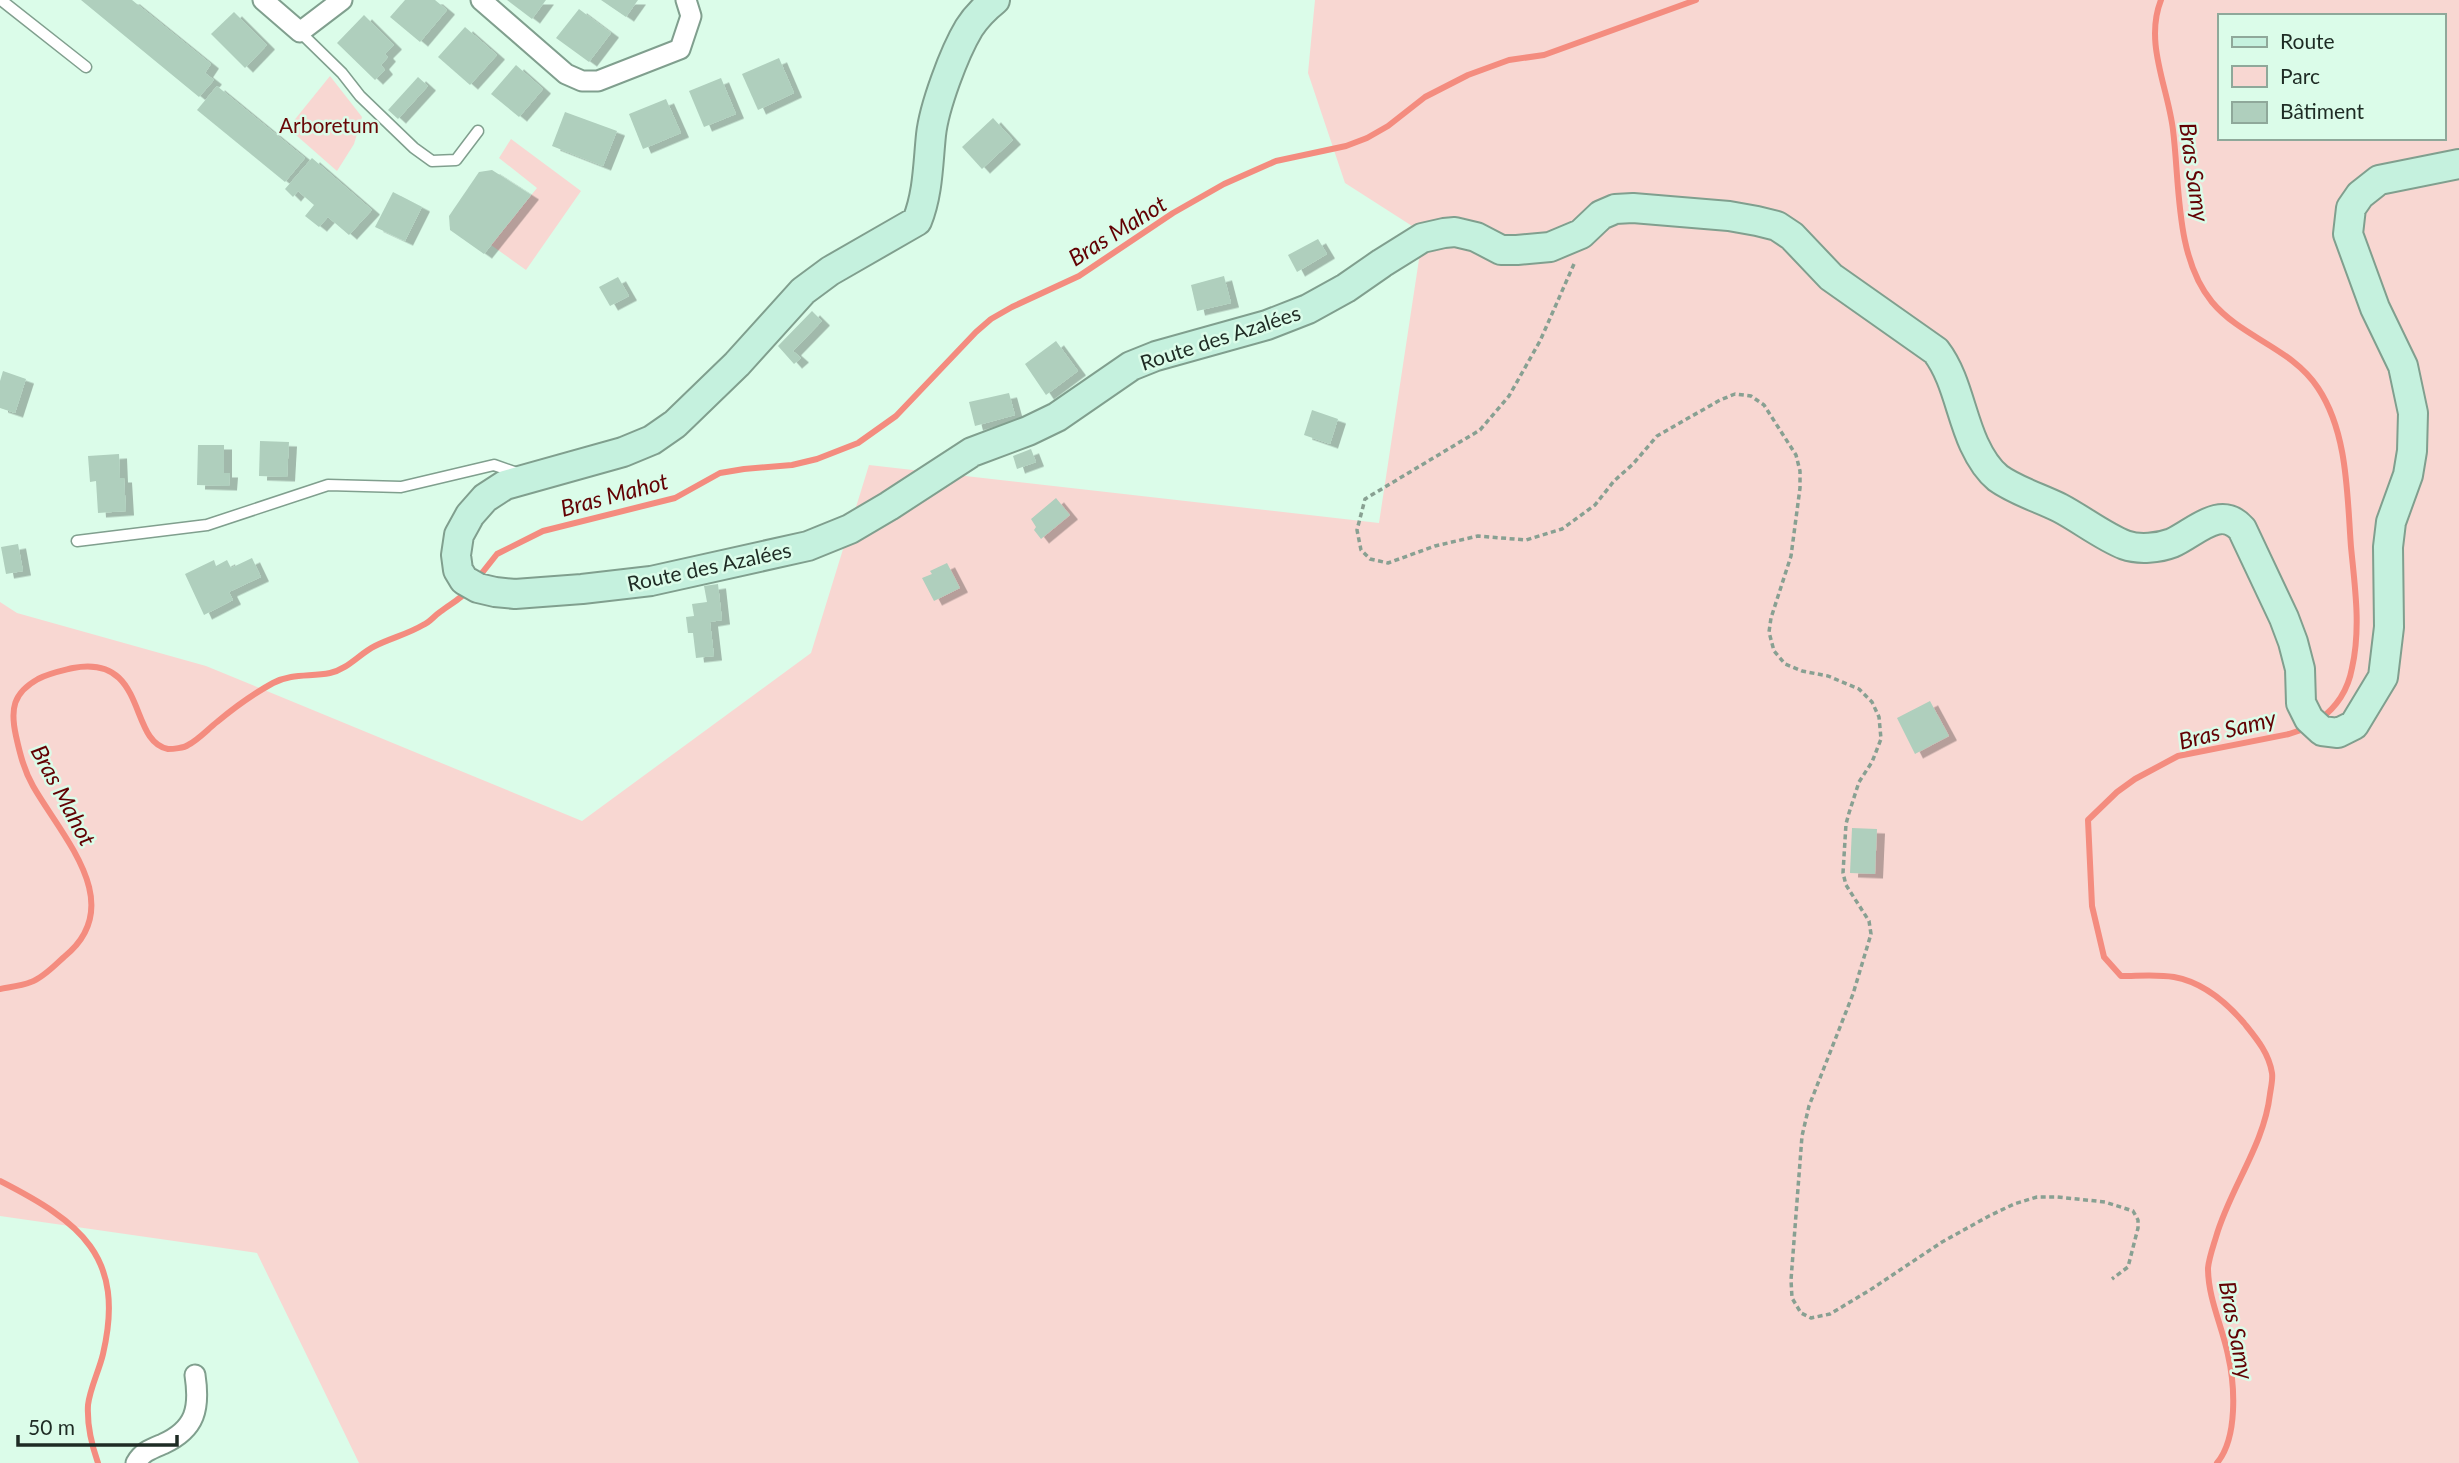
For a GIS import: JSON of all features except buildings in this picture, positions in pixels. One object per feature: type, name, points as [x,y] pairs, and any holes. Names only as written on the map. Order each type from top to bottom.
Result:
[{"type":"main road","name":"Route des Azalées","points":[[995,0],[970,26],[944,86],[931,131],[926,187],[917,221],[830,271],[803,291],[737,364],[675,424],[652,440],[623,452],[505,485],[485,498],[470,515],[459,535],[456,555],[458,569],[464,580],[478,588],[495,592],[582,589],[651,581],[808,546],[850,529],[972,452],[1057,417],[1130,366],[1156,356],[1267,325],[1308,309],[1346,288],[1422,238],[1455,232],[1476,237],[1501,250],[1550,247],[1581,234],[1601,215],[1615,209],[1633,208],[1729,216],[1777,226],[1792,236],[1831,277],[1936,351],[1947,364],[1975,446],[1986,467],[1999,479],[2124,544],[2139,548],[2171,543],[2210,520],[2221,518],[2236,522],[2242,529],[2293,642],[2300,669],[2301,703],[2309,719],[2322,731],[2338,733],[2354,725],[2384,677],[2389,627],[2388,547],[2391,522],[2408,475],[2413,413],[2403,366],[2375,308],[2348,234],[2351,208],[2360,195],[2379,180],[2459,164]]},
{"type":"street","points":[[263,0],[300,32],[342,0]]},
{"type":"street","points":[[481,0],[566,74],[582,81],[598,81],[680,49],[691,16],[686,0]]},
{"type":"street","points":[[136,1463],[141,1454],[176,1438],[195,1416],[198,1394],[195,1375]]},
{"type":"lane","points":[[1,0],[86,66]]},
{"type":"lane","points":[[300,32],[342,72],[360,96],[414,148],[432,161],[456,160],[478,131]]},
{"type":"lane","points":[[77,541],[207,525],[328,485],[401,487],[494,465],[530,479]]},
{"type":"path","points":[[1573,237],[1574,264],[1540,341],[1509,396],[1480,430],[1365,499],[1357,530],[1362,550],[1370,559],[1388,563],[1435,546],[1478,536],[1526,540],[1562,529],[1595,505],[1657,436],[1735,394],[1751,396],[1764,405],[1796,455],[1800,471],[1791,556],[1771,618],[1769,632],[1774,651],[1785,664],[1802,671],[1828,676],[1859,689],[1872,702],[1879,717],[1881,739],[1872,762],[1859,782],[1846,824],[1843,873],[1846,885],[1869,921],[1871,934],[1853,994],[1808,1106],[1802,1136],[1791,1280],[1792,1298],[1801,1313],[1811,1318],[1830,1314],[1942,1242],[2014,1204],[2037,1197],[2105,1202],[2133,1211],[2138,1220],[2138,1228],[2128,1267],[2112,1279]]},
{"type":"green space","points":[[1315,0],[2459,0],[2459,1463],[359,1463],[257,1253],[0,1216],[0,602],[17,613],[206,666],[582,821],[811,653],[869,465],[1379,523],[1423,233],[1345,183],[1308,73]]},
{"type":"green space","name":"Arboretum","points":[[330,76],[362,117],[354,144],[337,171],[288,128]]},
{"type":"green space","points":[[511,139],[581,191],[526,270],[491,245],[537,188],[499,158]]},
{"type":"waterway","name":"Bras Mahot","points":[[478,578],[497,554],[543,531],[675,498],[720,473],[792,465],[817,459],[858,443],[896,416],[991,319],[1079,276],[1173,213],[1224,184],[1276,161],[1346,146],[1367,138],[1388,126],[1425,97],[1468,75],[1509,60],[1544,55],[1696,0]]},
{"type":"waterway","name":"Bras Samy","points":[[2161,0],[2156,16],[2156,49],[2173,130],[2181,220],[2191,264],[2200,284],[2224,314],[2307,374],[2328,406],[2341,444],[2355,593],[2355,653],[2345,691],[2319,720]]},
{"type":"waterway","name":"Bras Mahot","points":[[0,989],[31,982],[49,971],[83,937],[91,916],[90,893],[84,871],[33,786],[19,749],[13,718],[15,703],[30,684],[47,675],[73,668],[97,667],[114,674],[125,686],[147,731],[156,743],[168,749],[181,748],[273,683],[287,678],[330,673],[342,668],[369,649],[425,624],[469,589]]},
{"type":"waterway","name":"Bras Samy","points":[[2217,1463],[2229,1440],[2233,1396],[2228,1355],[2210,1290],[2208,1268],[2222,1219],[2254,1149],[2267,1113],[2272,1073],[2265,1052],[2253,1034],[2237,1015],[2213,994],[2194,983],[2174,977],[2121,976],[2104,957],[2092,906],[2088,820],[2135,779],[2178,756],[2307,728]]},
{"type":"waterway","name":"Bras Mahot","points":[[0,1181],[28,1196],[74,1228],[90,1246],[102,1267],[108,1291],[108,1320],[103,1354],[88,1405],[90,1434],[98,1463]]}]
